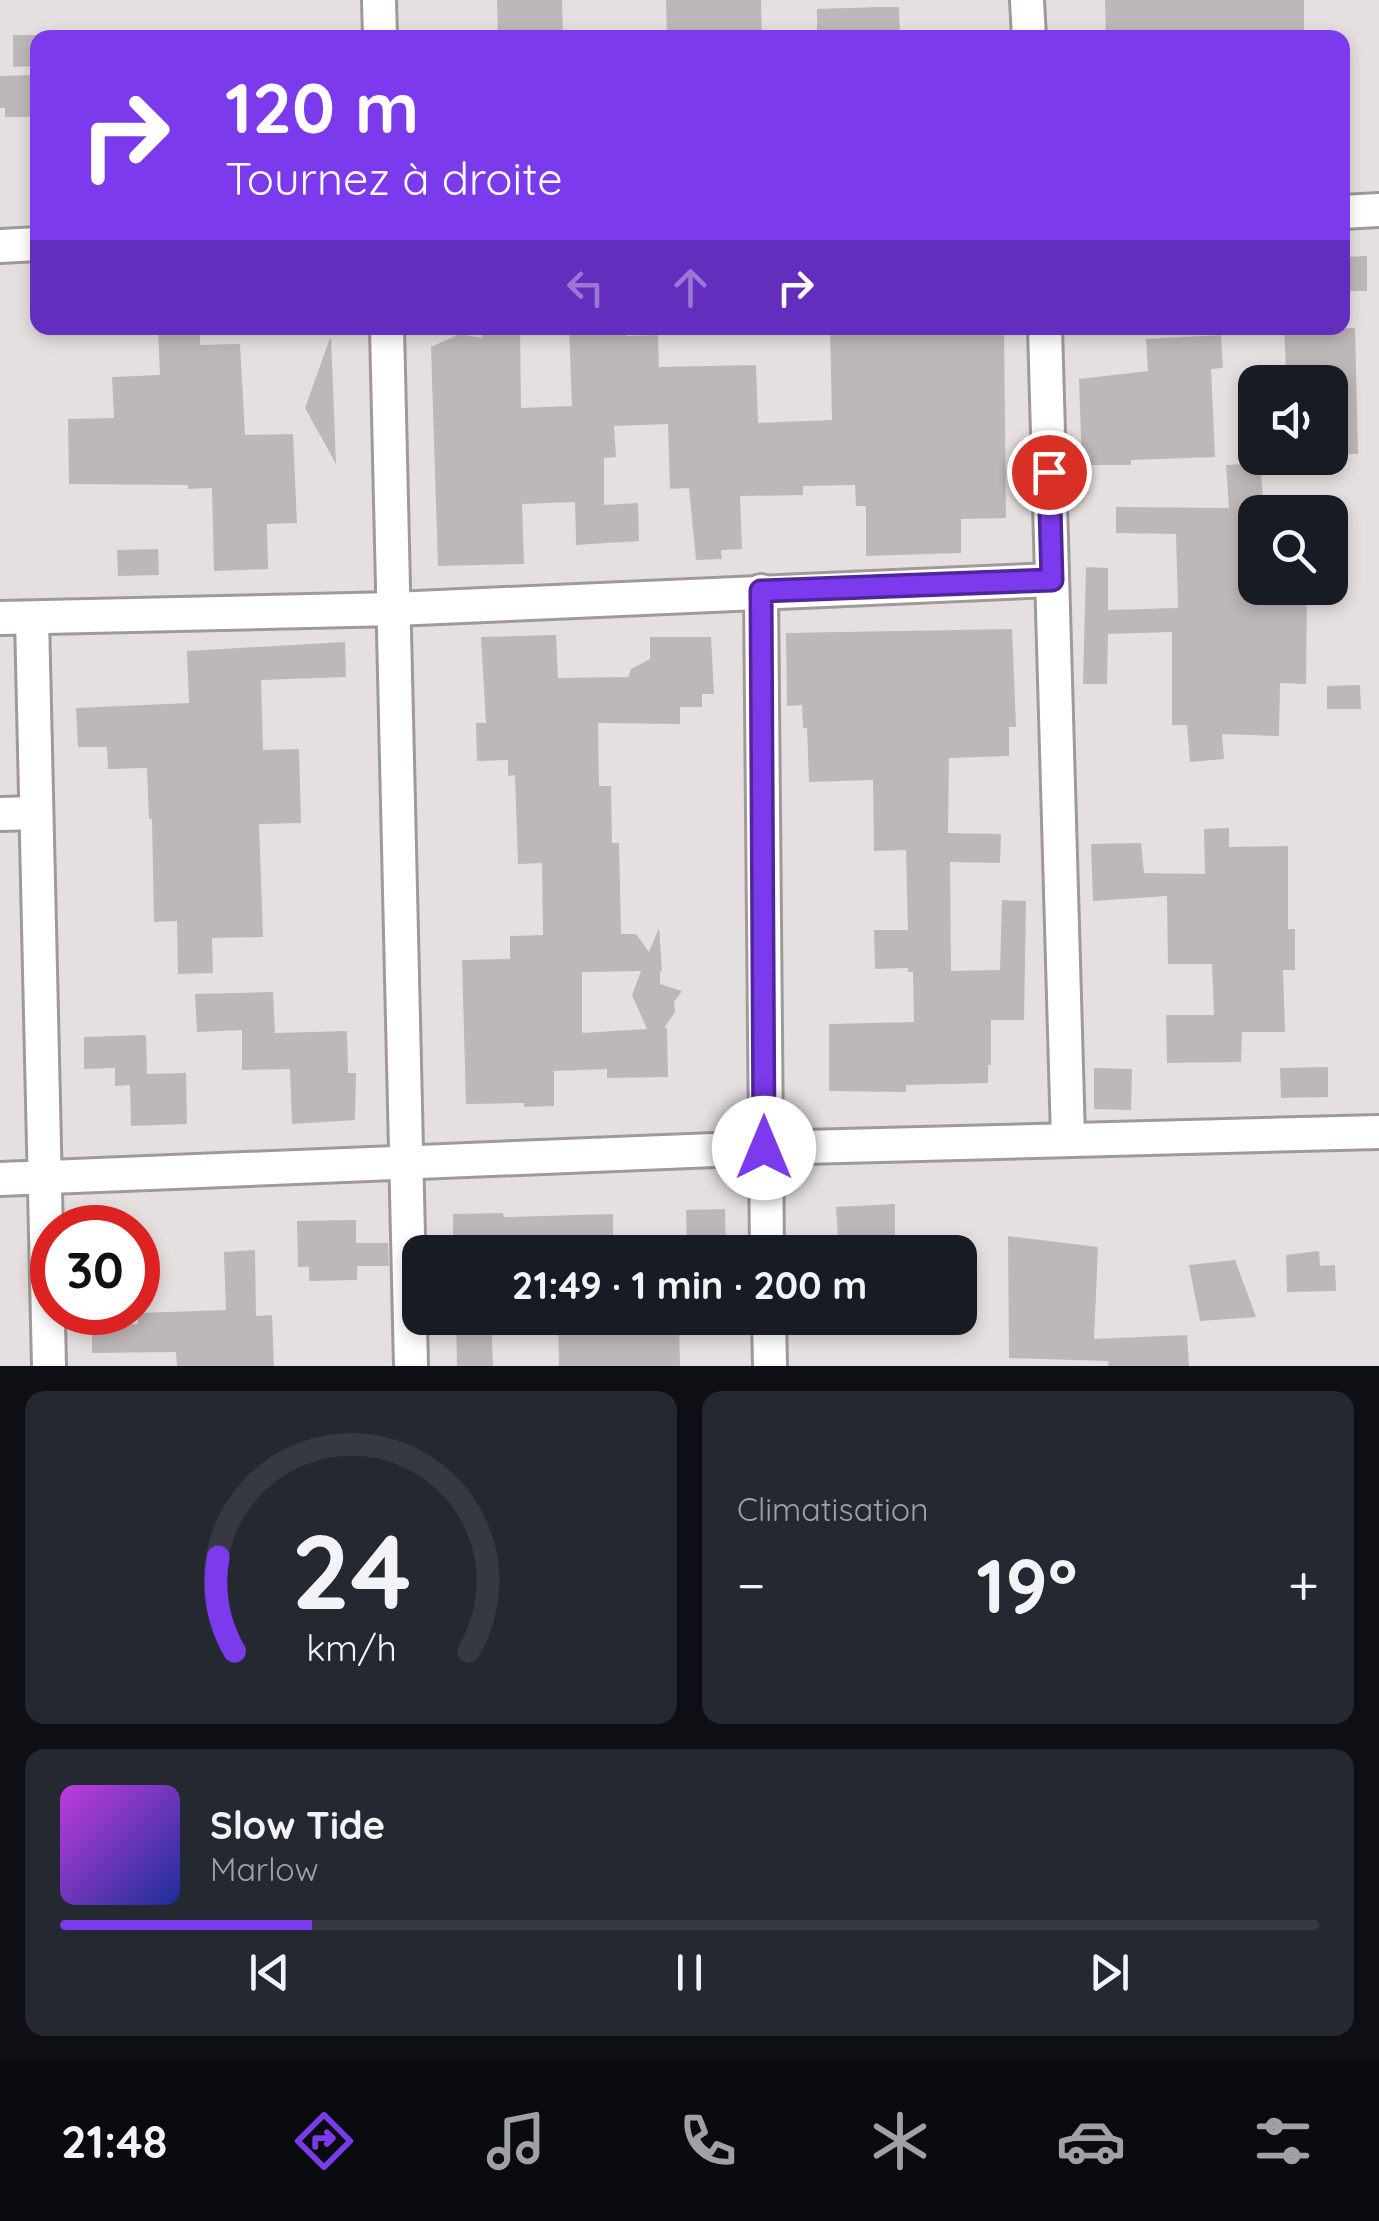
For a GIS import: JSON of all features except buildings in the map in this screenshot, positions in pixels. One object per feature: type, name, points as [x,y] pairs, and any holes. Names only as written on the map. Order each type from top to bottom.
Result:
[{"type":"street","points":[[379,0],[380,30]]},
{"type":"street","points":[[1027,0],[1029,30]]},
{"type":"street","points":[[1350,212],[1379,210]]},
{"type":"street","points":[[0,246],[30,244]]},
{"type":"street","points":[[387,335],[412,1366]]},
{"type":"street","points":[[1045,335],[1068,1138]]},
{"type":"street","points":[[49,1366],[36,813],[16,618],[394,609],[1052,580]]},
{"type":"street","points":[[761,591],[767,1235]]},
{"type":"street","points":[[0,814],[36,813]]},
{"type":"street","points":[[0,1179],[764,1148],[1379,1132]]},
{"type":"street","points":[[769,1335],[770,1366]]},
{"type":"route","points":[[764,1148],[761,591],[1052,580],[1049,472]]}]
